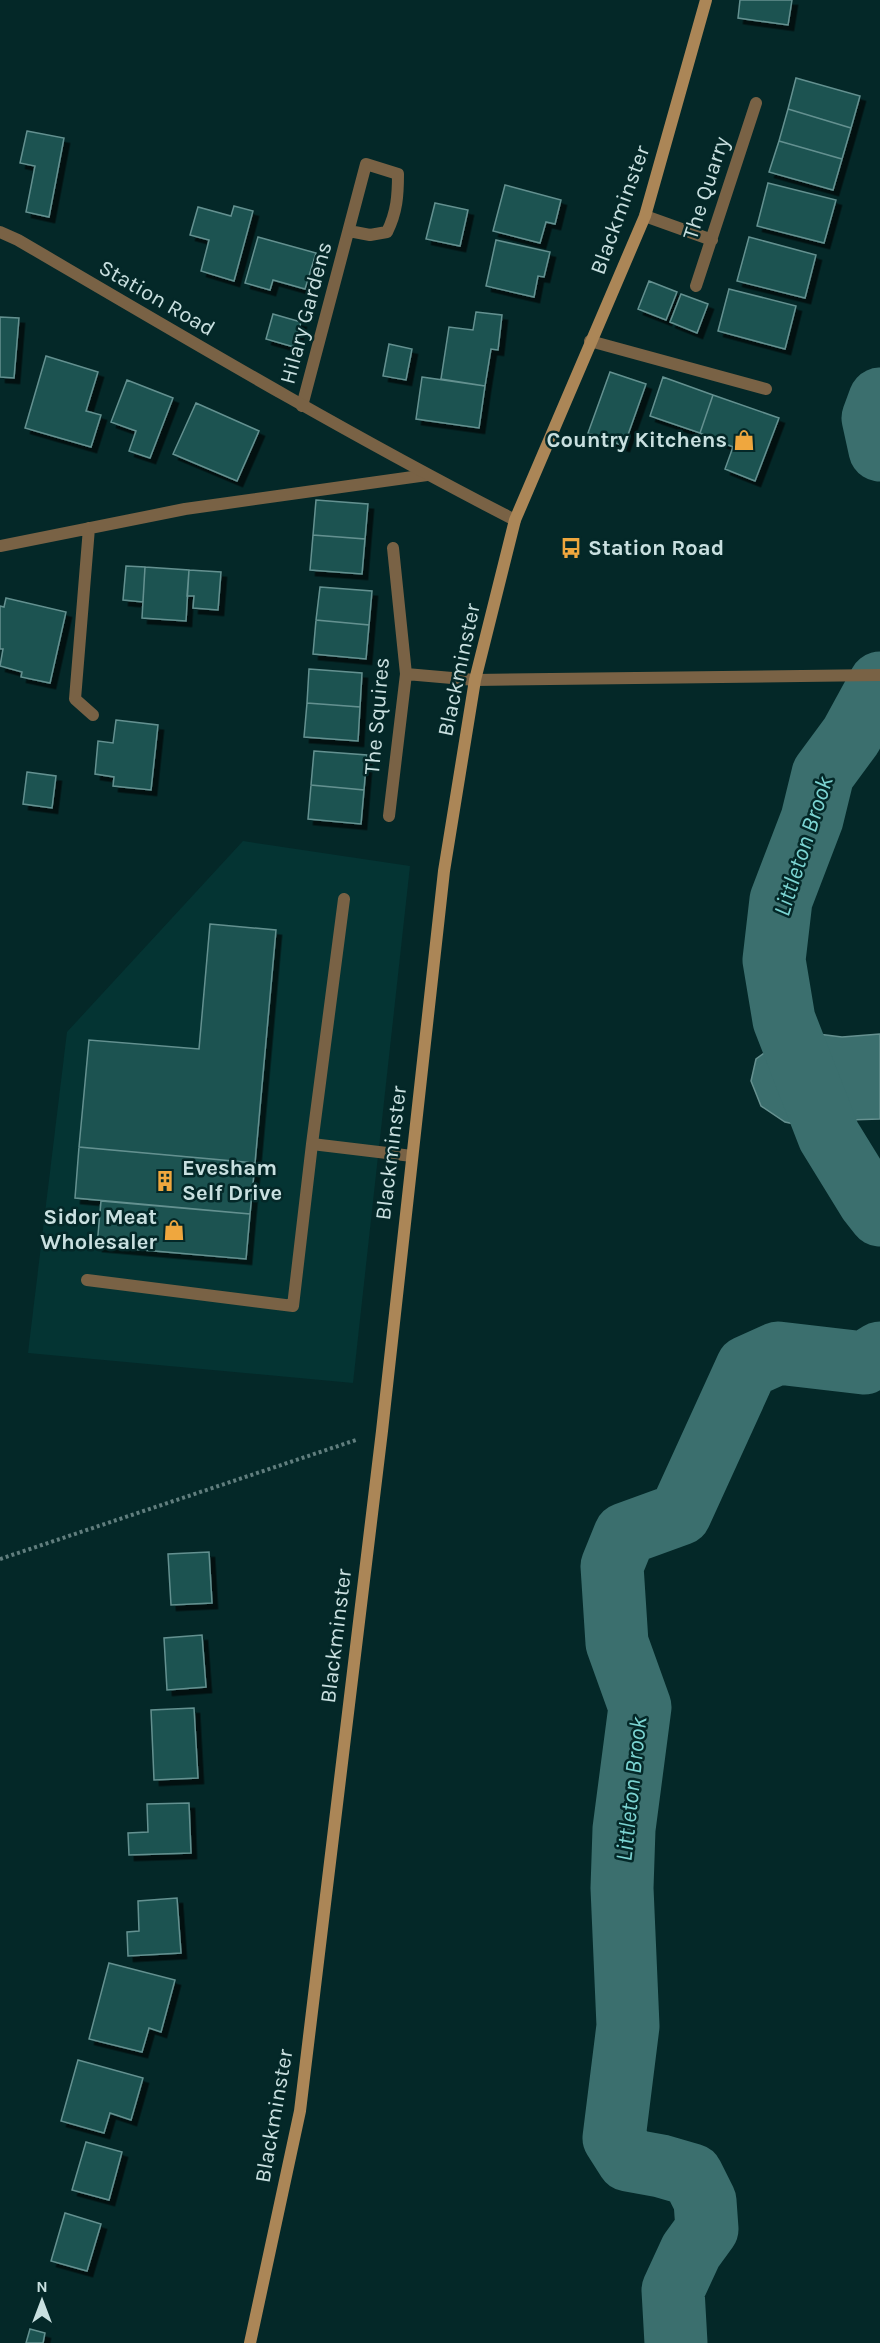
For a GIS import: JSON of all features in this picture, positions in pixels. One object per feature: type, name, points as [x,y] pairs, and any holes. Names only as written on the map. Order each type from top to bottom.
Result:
[{"type":"main road","name":"Blackminster","points":[[250,2343],[300,2111],[382,1431],[444,871],[475,680],[515,520],[645,216],[706,0]]},
{"type":"street","name":"The Quarry","points":[[696,286],[756,103]]},
{"type":"street","name":"Hilary Gardens","points":[[302,406],[366,164],[398,174],[395,216],[387,232],[370,234],[349,231]]},
{"type":"street","points":[[645,216],[712,240]]},
{"type":"street","name":"Station Road","points":[[0,232],[18,240],[302,406],[427,475],[515,520]]},
{"type":"street","points":[[591,341],[766,389]]},
{"type":"street","points":[[0,546],[185,508],[427,475]]},
{"type":"street","points":[[88,528],[75,699],[93,715]]},
{"type":"street","name":"The Squires","points":[[389,816],[406,674],[393,548]]},
{"type":"street","points":[[406,674],[475,680],[880,675]]},
{"type":"street","points":[[87,1280],[293,1306],[344,899]]},
{"type":"street","points":[[312,1144],[412,1156]]},
{"type":"path","points":[[0,1559],[382,1431]]},
{"type":"shaded area","points":[[243,841],[410,866],[353,1383],[28,1353],[67,1032]]},
{"type":"water","points":[[794,1031],[842,1037],[880,1034],[880,1119],[848,1120],[840,1132],[829,1136],[822,1135],[812,1128],[785,1122],[761,1106],[751,1081],[756,1059]]},
{"type":"building","points":[[740,0],[792,0],[788,25],[738,18]]},
{"type":"building","points":[[796,78],[860,96],[851,128],[788,109]]},
{"type":"building","points":[[788,109],[851,128],[842,159],[779,141]]},
{"type":"building","points":[[27,131],[64,138],[49,217],[26,212],[35,166],[20,163]]},
{"type":"building","points":[[779,141],[842,159],[833,190],[769,172]]},
{"type":"building","points":[[768,183],[836,200],[824,243],[757,226]]},
{"type":"building","points":[[505,185],[561,200],[555,224],[546,222],[540,243],[493,231]]},
{"type":"building","points":[[435,203],[468,210],[460,246],[426,239]]},
{"type":"building","points":[[234,206],[253,211],[234,281],[201,271],[209,240],[190,235],[198,207],[231,216]]},
{"type":"building","points":[[258,237],[316,253],[305,289],[273,280],[270,290],[245,283]]},
{"type":"building","points":[[749,237],[816,255],[805,298],[737,281]]},
{"type":"building","points":[[496,240],[550,252],[544,277],[538,276],[534,297],[486,286]]},
{"type":"building","points":[[649,281],[677,292],[666,320],[638,309]]},
{"type":"building","points":[[729,289],[796,306],[785,349],[718,331]]},
{"type":"building","points":[[681,294],[708,304],[697,333],[670,322]]},
{"type":"building","points":[[476,312],[502,315],[498,350],[491,349],[485,386],[441,379],[449,327],[473,330]]},
{"type":"building","points":[[273,314],[301,322],[294,347],[266,339]]},
{"type":"building","points":[[0,317],[19,318],[14,378],[0,377]]},
{"type":"building","points":[[389,344],[412,349],[406,380],[383,376]]},
{"type":"building","points":[[46,356],[98,372],[86,411],[101,415],[91,447],[25,428]]},
{"type":"building","points":[[610,372],[646,384],[624,446],[588,433]]},
{"type":"building","points":[[422,377],[485,386],[479,428],[416,419]]},
{"type":"building","points":[[663,377],[713,395],[700,433],[650,416]]},
{"type":"building","points":[[127,380],[173,398],[150,458],[129,451],[136,431],[111,422]]},
{"type":"building","name":"Country Kitchens","points":[[713,395],[779,418],[755,481],[725,469],[733,447],[700,433]]},
{"type":"building","points":[[196,403],[259,431],[237,481],[173,454]]},
{"type":"building","points":[[316,500],[368,504],[365,539],[313,535]]},
{"type":"building","points":[[313,535],[365,539],[362,574],[310,570]]},
{"type":"building","points":[[126,566],[145,567],[143,602],[123,600]]},
{"type":"building","points":[[145,567],[189,570],[186,621],[142,618]]},
{"type":"building","points":[[189,570],[221,572],[218,610],[193,608],[194,596],[187,596]]},
{"type":"building","points":[[320,587],[372,591],[369,625],[316,620]]},
{"type":"building","points":[[6,598],[66,612],[50,683],[21,677],[22,672],[0,666],[3,649],[0,649],[0,606],[4,607]]},
{"type":"building","points":[[316,620],[369,625],[366,659],[313,654]]},
{"type":"building","points":[[309,669],[362,673],[360,707],[307,703]]},
{"type":"building","points":[[307,703],[360,707],[358,741],[304,737]]},
{"type":"building","points":[[116,720],[158,725],[151,790],[113,786],[114,777],[95,774],[98,741],[113,743]]},
{"type":"building","points":[[314,751],[367,755],[364,790],[311,785]]},
{"type":"building","points":[[27,772],[56,776],[52,808],[23,804]]},
{"type":"building","points":[[311,785],[364,790],[361,824],[308,819]]},
{"type":"building","points":[[210,924],[276,930],[255,1163],[79,1147],[89,1040],[199,1049]]},
{"type":"building","name":"Evesham Self Drive","points":[[79,1147],[255,1163],[250,1214],[75,1198]]},
{"type":"building","name":"Sidor Meat Wholesaler","points":[[101,1201],[250,1214],[246,1259],[97,1246]]},
{"type":"building","points":[[209,1552],[212,1603],[171,1605],[168,1554]]},
{"type":"building","points":[[202,1635],[206,1687],[167,1690],[164,1638]]},
{"type":"building","points":[[194,1708],[198,1778],[154,1780],[151,1710]]},
{"type":"building","points":[[189,1803],[191,1853],[129,1855],[128,1833],[148,1832],[147,1804]]},
{"type":"building","points":[[177,1898],[181,1953],[128,1956],[127,1932],[139,1931],[138,1901]]},
{"type":"building","points":[[109,1963],[175,1980],[161,2032],[149,2028],[142,2052],[89,2039]]},
{"type":"building","points":[[78,2060],[143,2078],[131,2120],[110,2113],[104,2133],[61,2121]]},
{"type":"building","points":[[86,2142],[122,2152],[109,2200],[72,2190]]},
{"type":"building","points":[[65,2213],[101,2224],[87,2271],[51,2261]]},
{"type":"building","points":[[30,2329],[45,2333],[43,2343],[26,2343]]},
{"type":"waterway","name":"Littleton Brook","points":[[880,399],[873,418],[880,450]]},
{"type":"waterway","name":"Littleton Brook","points":[[880,683],[851,736],[823,774],[812,819],[781,900],[774,960],[784,1020],[829,1136],[880,1215]]},
{"type":"waterway","name":"Littleton Brook","points":[[676,2343],[673,2290],[691,2251],[707,2229],[705,2201],[692,2175],[628,2160],[614,2138],[628,2026],[622,1888],[624,1829],[640,1707],[617,1643],[612,1566],[625,1534],[680,1514],[747,1367],[778,1353],[864,1363],[880,1353]]},
{"type":"place","name":"Country Kitchens","points":[[744,440]]},
{"type":"place","name":"Station Road","points":[[571,548]]},
{"type":"place","name":"Evesham Self Drive","points":[[165,1181]]},
{"type":"place","name":"Sidor Meat Wholesaler","points":[[174,1230]]}]
